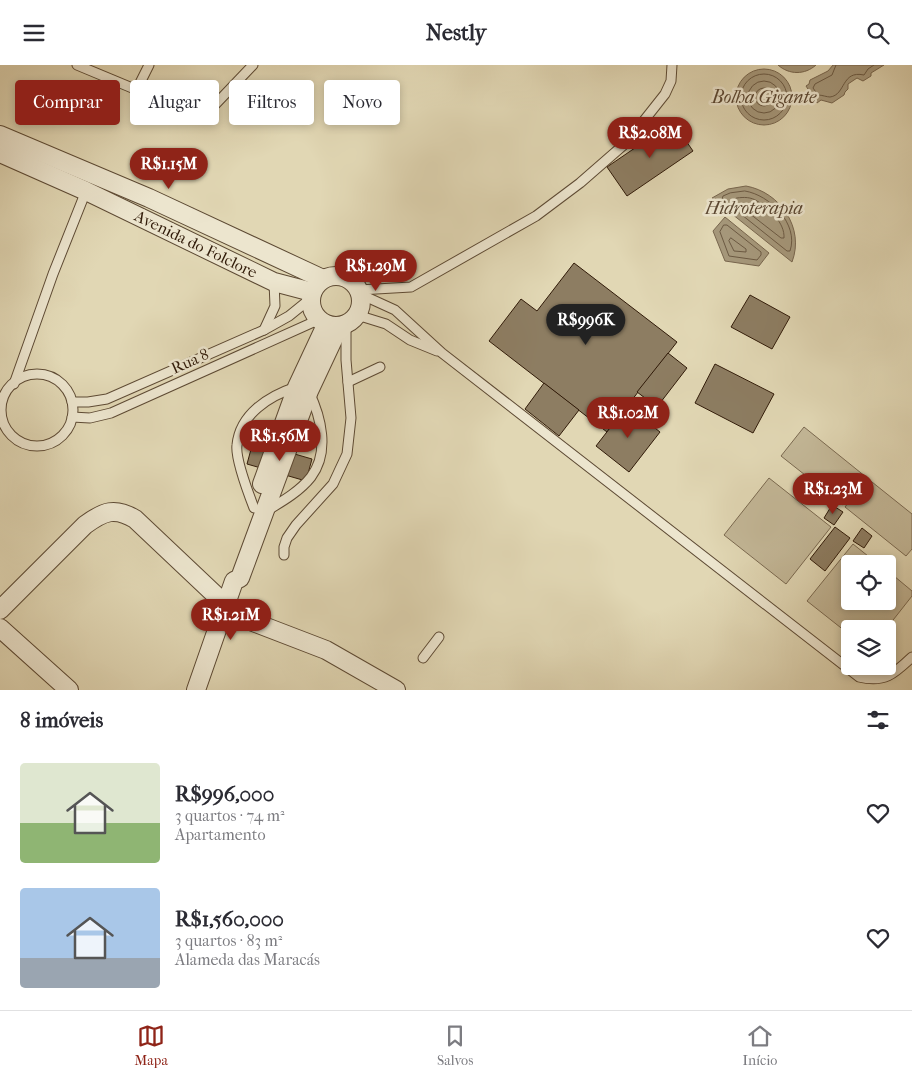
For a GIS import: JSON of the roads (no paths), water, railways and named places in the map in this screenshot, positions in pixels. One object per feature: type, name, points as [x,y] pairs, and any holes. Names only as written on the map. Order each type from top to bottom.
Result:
[{"type":"street","name":"Avenida do Folclore","points":[[0,135],[149,198],[315,290]]},
{"type":"street","name":"Avenida do Folclore","points":[[0,153],[86,191],[274,282],[315,290]]},
{"type":"street","points":[[139,217],[149,198]]},
{"type":"street","points":[[196,690],[234,581],[230,574],[260,510],[303,389],[337,322],[361,305],[360,292],[354,283],[348,278],[331,276],[315,290],[310,307],[337,322]]},
{"type":"street","points":[[0,610],[85,525],[97,516],[113,511],[123,511],[135,519],[226,605],[253,622],[326,650],[396,690]]},
{"type":"street","points":[[0,628],[69,690]]},
{"type":"lane","points":[[77,65],[130,88]]},
{"type":"lane","points":[[142,80],[149,65]]},
{"type":"lane","points":[[219,100],[253,65]]},
{"type":"lane","points":[[360,292],[411,287],[536,216],[580,183],[627,142],[665,94],[671,81],[672,65]]},
{"type":"lane","points":[[14,384],[53,274],[86,191]]},
{"type":"lane","points":[[264,330],[275,306],[274,282]]},
{"type":"lane","name":"Rua 8","points":[[72,402],[88,403],[107,399],[264,330],[289,316],[315,290]]},
{"type":"lane","points":[[360,292],[395,310],[442,353],[859,677],[870,679],[882,678],[893,674],[912,657]]},
{"type":"lane","points":[[284,555],[287,538],[333,483],[347,454],[351,418],[348,382],[337,322],[386,324],[410,340],[442,353]]},
{"type":"lane","name":"Rua 8","points":[[72,417],[90,418],[111,413],[337,322]]},
{"type":"lane","points":[[348,382],[380,367]]},
{"type":"lane","points":[[38,374],[50,377],[60,383],[68,391],[72,402],[72,417],[68,428],[61,437],[51,443],[40,446],[28,445],[17,440],[6,427],[1,411],[3,399],[8,389],[27,376],[38,374]]},
{"type":"lane","points":[[303,389],[317,409],[322,428],[319,460],[312,476],[297,491],[260,510],[245,483],[236,447],[241,427],[266,400],[280,393],[303,389]]},
{"type":"lane","points":[[424,658],[440,637]]},
{"type":"water","name":"Bolha Gigante","points":[[778,65],[816,65],[807,71],[797,73],[787,71]]},
{"type":"water","points":[[833,65],[884,65],[871,73],[871,76],[863,81],[857,78],[848,84],[848,89],[844,95],[832,103],[821,100],[817,103],[806,86],[810,80],[828,71]]},
{"type":"water","name":"Bolha Gigante","points":[[764,69],[775,71],[784,77],[790,86],[792,97],[790,108],[784,117],[775,123],[764,125],[753,123],[744,117],[738,108],[736,97],[738,86],[744,77],[753,71]]},
{"type":"water","name":"Hidroterapia","points":[[746,186],[769,196],[787,213],[795,237],[792,262],[712,198],[728,189]]},
{"type":"water","points":[[725,217],[769,253],[759,266],[725,261],[713,231]]}]
